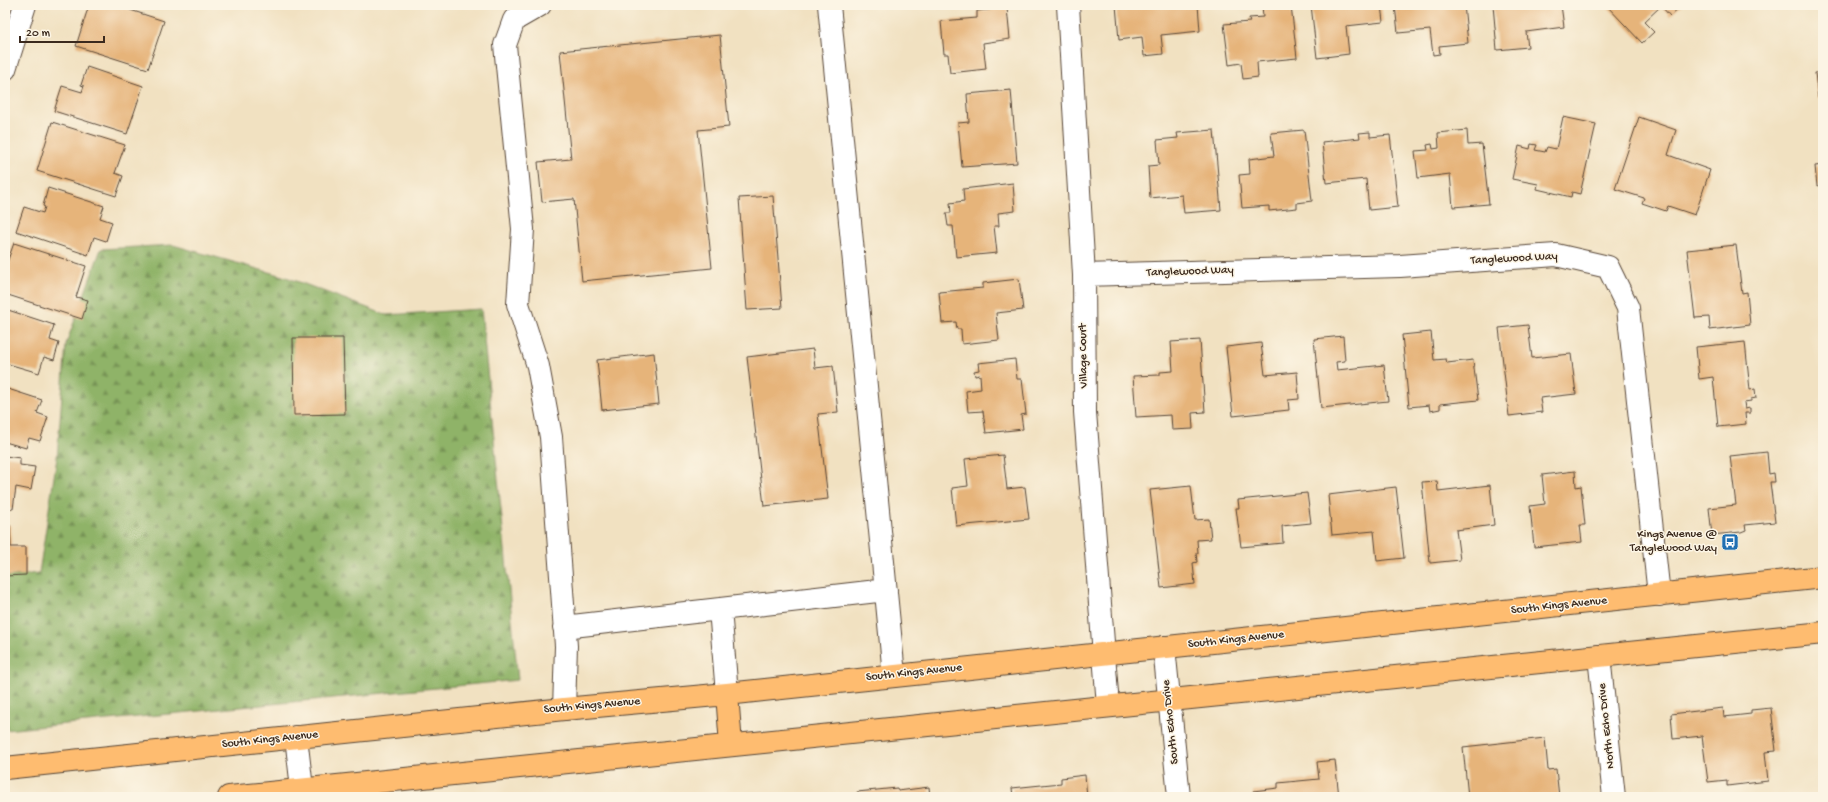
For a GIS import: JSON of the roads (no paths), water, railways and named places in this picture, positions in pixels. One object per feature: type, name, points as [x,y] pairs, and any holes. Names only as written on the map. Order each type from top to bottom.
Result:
[{"type":"main road","name":"South Kings Avenue","points":[[5,768],[564,709],[727,694],[1823,577]]},
{"type":"main road","points":[[229,797],[303,793],[731,745],[1823,633]]},
{"type":"main road","points":[[727,694],[731,745]]},
{"type":"street","points":[[5,69],[25,5]]},
{"type":"street","points":[[540,5],[514,20],[505,45],[523,229],[518,304],[538,366],[551,437],[566,646],[564,709]]},
{"type":"street","points":[[829,5],[894,675]]},
{"type":"street","name":"Village Court","points":[[1068,5],[1084,275],[1085,412],[1108,706]]},
{"type":"street","name":"Tanglewood Way","points":[[1084,275],[1400,266],[1556,255],[1608,267],[1628,308],[1659,595]]},
{"type":"street","points":[[564,627],[886,590]]},
{"type":"street","points":[[720,609],[727,694]]},
{"type":"street","name":"South Echo Drive","points":[[1164,647],[1178,797]]},
{"type":"street","name":"North Echo Drive","points":[[1599,656],[1614,797]]},
{"type":"street","points":[[296,737],[303,793]]},
{"type":"place","name":"Kings Avenue @ Tanglewood Way","points":[[1730,542]]}]
